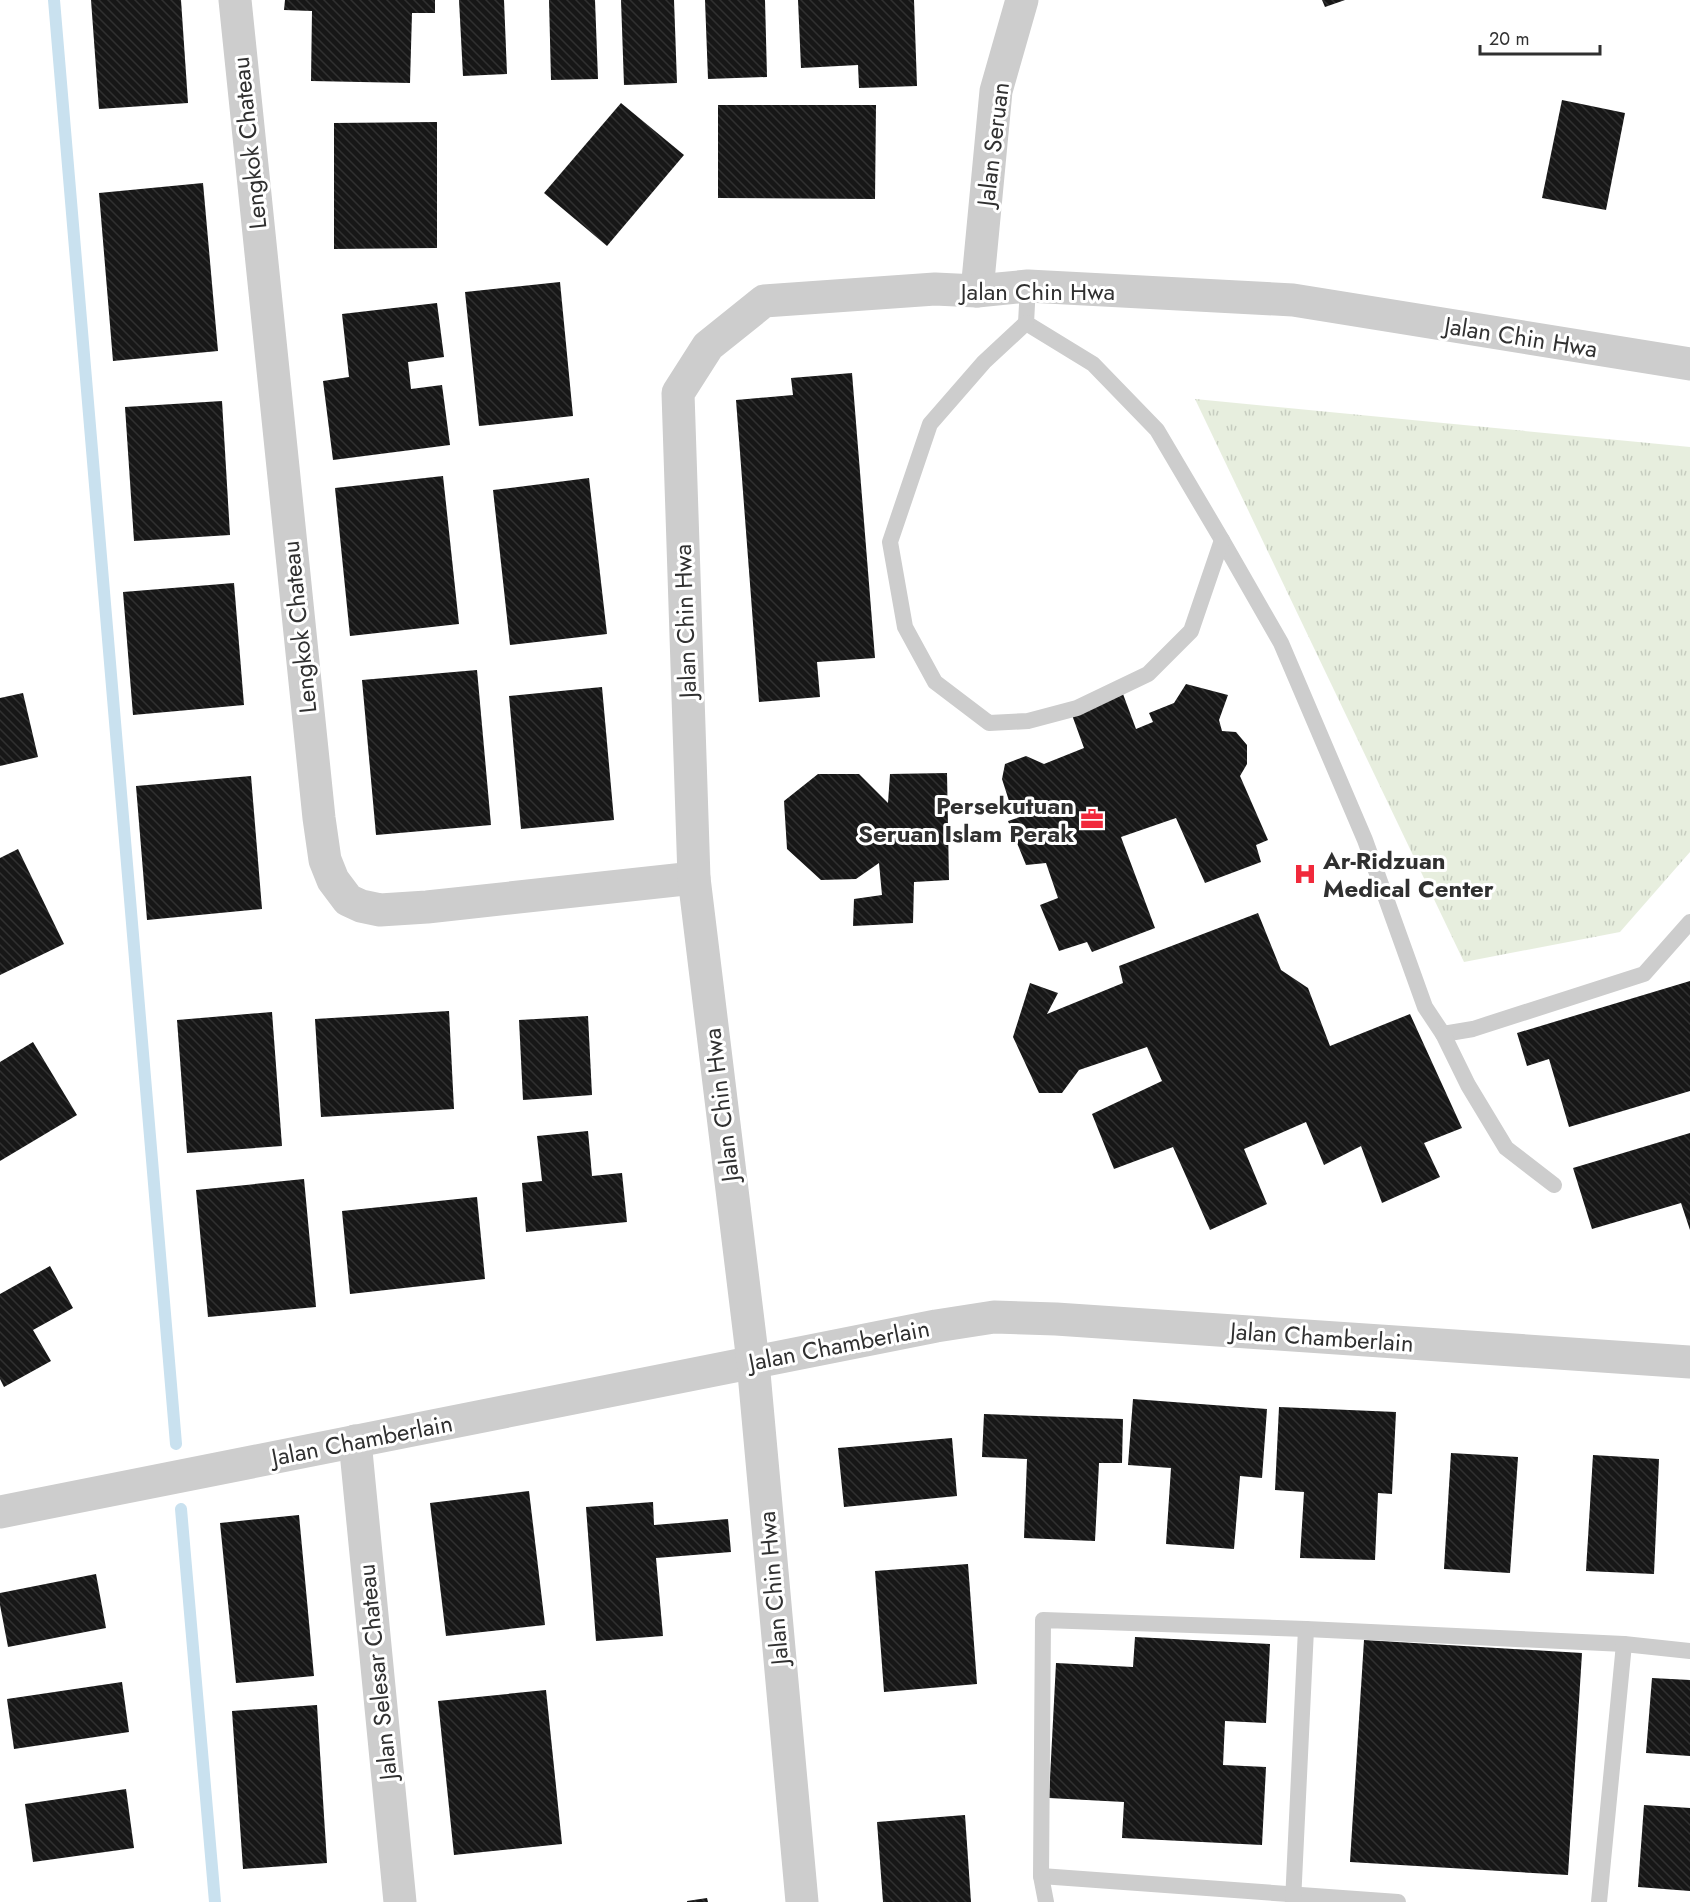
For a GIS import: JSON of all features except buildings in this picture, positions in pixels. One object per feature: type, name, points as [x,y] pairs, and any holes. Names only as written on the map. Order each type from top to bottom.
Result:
[{"type":"street","name":"Lengkok Chateau","points":[[235,0],[319,818],[325,860],[333,880],[348,900],[361,906],[380,910],[428,908],[694,878]]},
{"type":"street","name":"Jalan Seruan","points":[[977,291],[996,91],[1022,0]]},
{"type":"street","name":"Jalan Chin Hwa","points":[[802,1902],[753,1362],[694,878],[678,393],[708,346],[764,301],[935,289],[977,291],[1028,286],[1293,300],[1690,364]]},
{"type":"street","name":"Jalan Chamberlain","points":[[0,1512],[936,1326],[994,1317],[1056,1318],[1690,1362]]},
{"type":"street","name":"Jalan Selesar Chateau","points":[[355,1441],[400,1902]]},
{"type":"lane","points":[[1028,286],[1026,323],[984,362],[930,424],[890,542],[905,627],[935,682],[989,723],[1028,721],[1077,708],[1148,674],[1191,631],[1222,540]]},
{"type":"lane","points":[[1026,323],[1093,364],[1157,430],[1281,643],[1365,840],[1425,1007],[1443,1034],[1468,1085],[1506,1148],[1554,1185]]},
{"type":"lane","points":[[1443,1034],[1473,1029],[1644,974],[1690,922]]},
{"type":"lane","points":[[1046,1902],[1041,1876],[1043,1620],[1306,1629],[1624,1644],[1690,1652]]},
{"type":"lane","points":[[1294,1898],[1306,1629]]},
{"type":"lane","points":[[1599,1902],[1624,1644]]},
{"type":"lane","points":[[1041,1876],[1294,1898],[1398,1902]]},
{"type":"green space","points":[[1195,399],[1690,447],[1690,852],[1620,932],[1464,962]]},
{"type":"waterway","points":[[54,0],[176,1444]]},
{"type":"waterway","points":[[181,1509],[215,1902]]},
{"type":"place","name":"Persekutuan Seruan Islam Perak","points":[[1092,819]]},
{"type":"place","name":"Ar-Ridzuan Medical Center","points":[[1305,874]]}]
